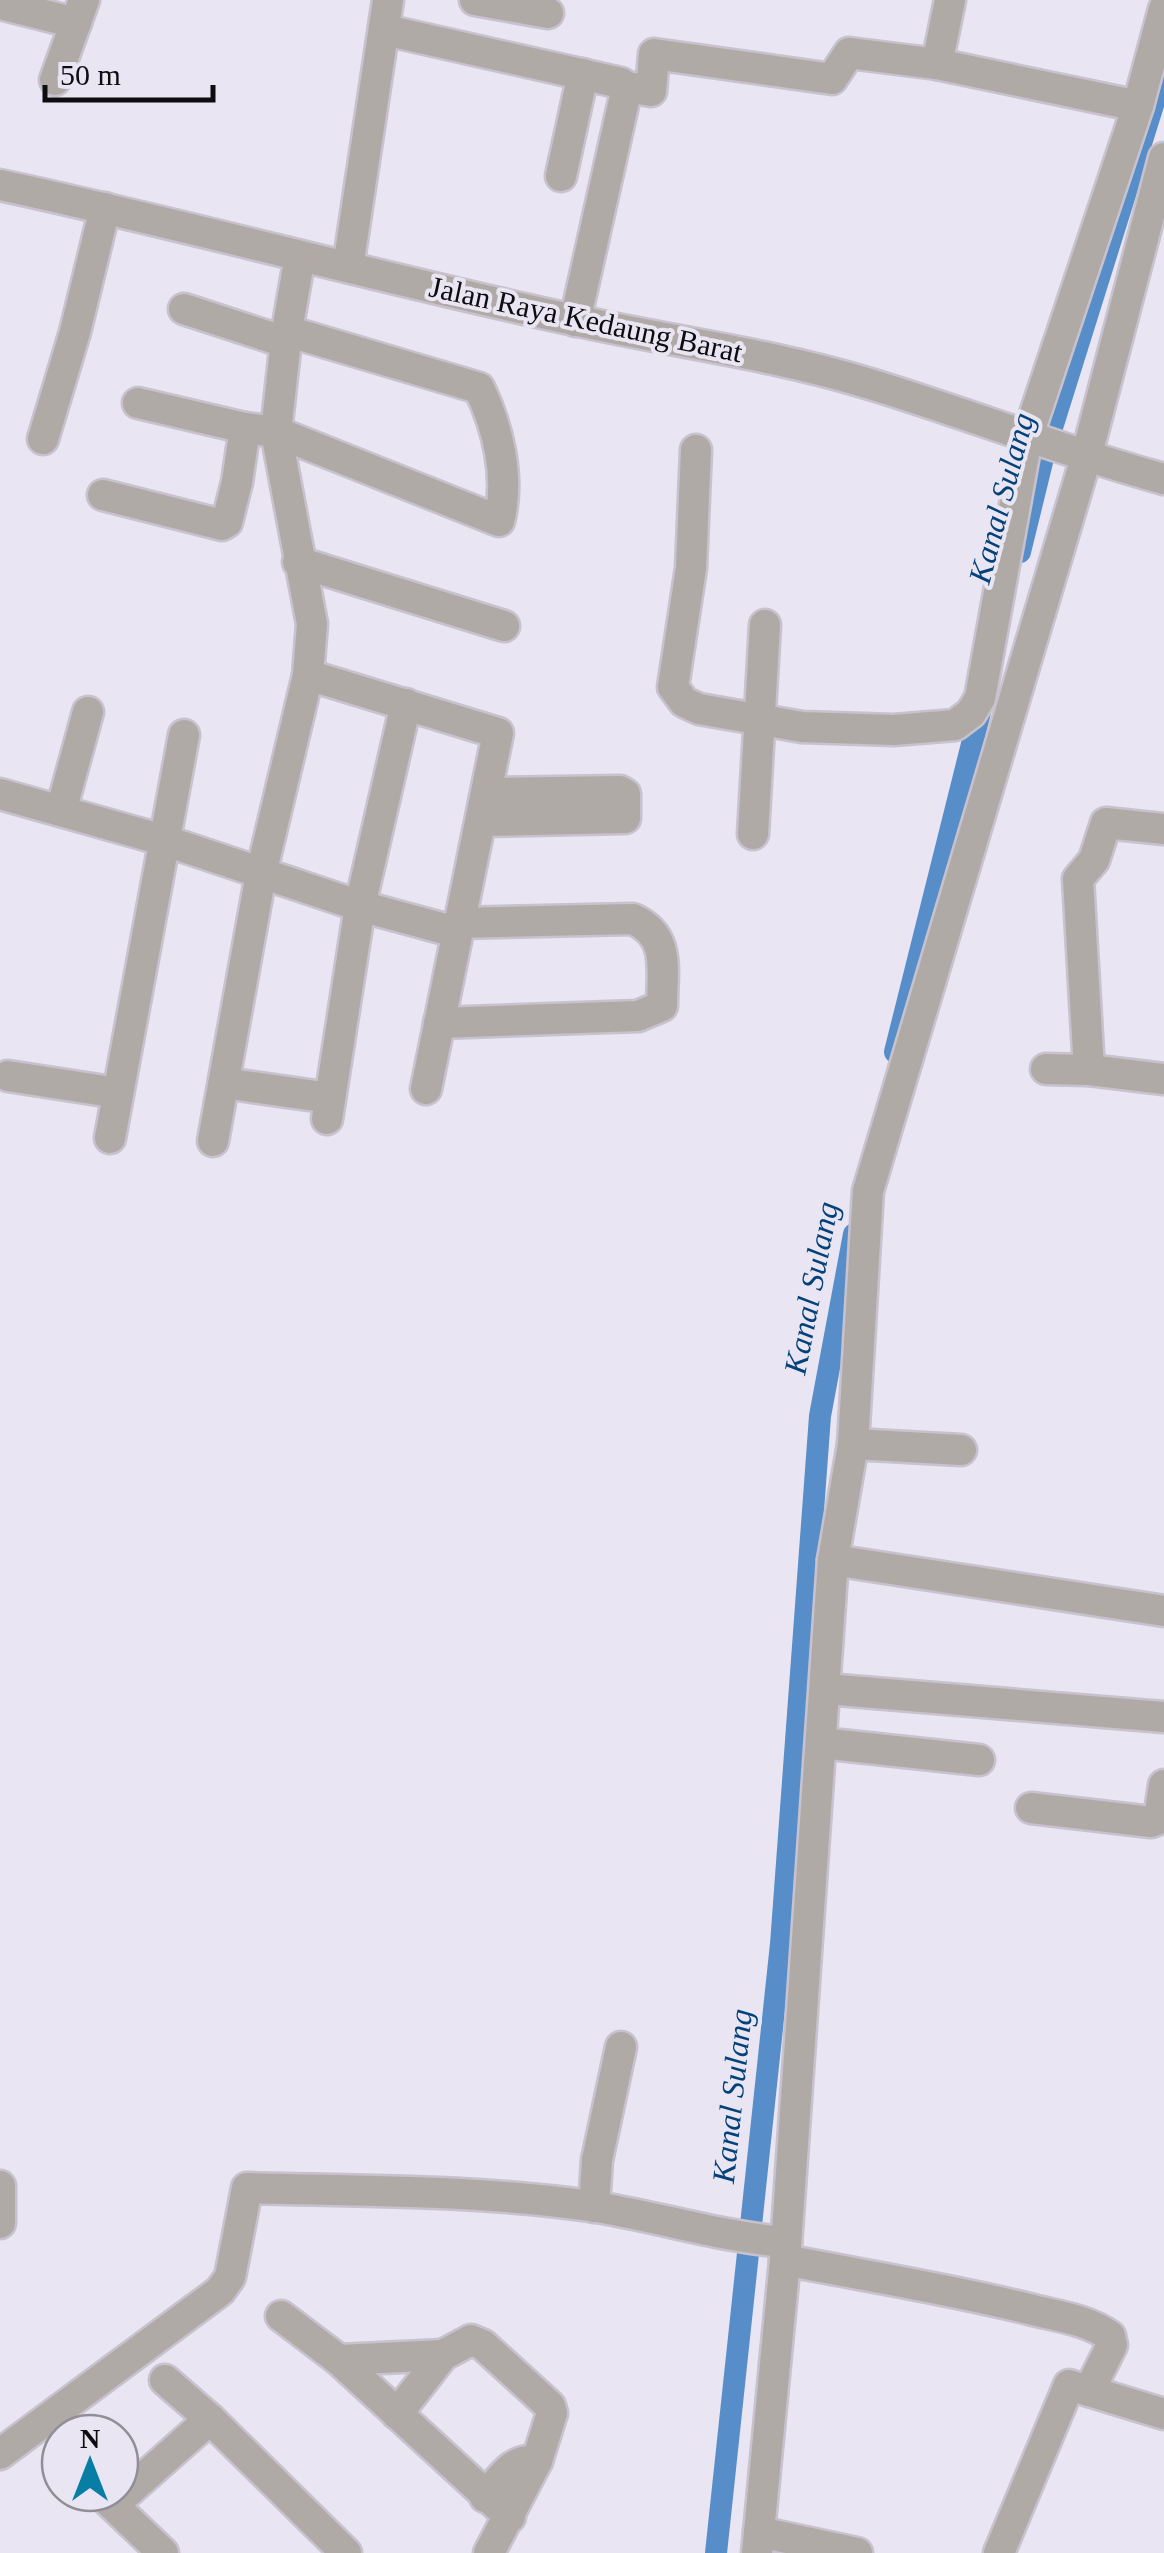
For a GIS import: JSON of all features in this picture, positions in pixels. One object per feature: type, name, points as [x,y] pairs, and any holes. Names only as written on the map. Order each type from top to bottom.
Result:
[{"type":"street","points":[[475,0],[549,6],[537,66]]},
{"type":"street","points":[[936,64],[950,0]]},
{"type":"street","points":[[0,4],[80,12],[55,80]]},
{"type":"street","points":[[696,450],[691,568],[673,687],[684,702],[699,710],[802,727],[894,730],[955,724],[970,713],[980,698],[1041,441],[1164,9]]},
{"type":"street","points":[[348,267],[387,15],[537,66],[621,82],[651,92],[654,54],[832,79],[849,54],[936,64],[1138,106]]},
{"type":"street","points":[[561,176],[583,74]]},
{"type":"street","points":[[575,321],[627,87]]},
{"type":"street","points":[[857,2553],[758,2543],[833,1560],[852,1444],[868,1191],[1086,458],[1164,158]]},
{"type":"street","name":"Jalan Raya Kedaung Barat","points":[[0,185],[575,321],[744,352],[869,384],[1086,458],[1164,478]]},
{"type":"street","points":[[43,439],[75,332],[104,208]]},
{"type":"street","points":[[103,496],[222,525],[227,522],[238,482],[260,430],[286,337],[300,256]]},
{"type":"street","points":[[138,403],[260,430],[499,520],[506,494],[491,413],[478,388],[184,309]]},
{"type":"street","points":[[213,1141],[261,874],[308,675],[312,624],[260,430]]},
{"type":"street","points":[[298,562],[504,626]]},
{"type":"street","points":[[754,834],[764,625]]},
{"type":"street","points":[[308,675],[498,733],[426,1089]]},
{"type":"street","points":[[224,1083],[328,1109],[360,906],[406,704]]},
{"type":"street","points":[[61,812],[88,712]]},
{"type":"street","points":[[110,1138],[184,735]]},
{"type":"street","points":[[0,794],[163,840],[360,906],[457,928],[633,919],[653,930],[661,949],[662,1006],[638,1016],[439,1023]]},
{"type":"street","points":[[1089,1070],[1078,879],[1094,860],[1106,823],[1164,830]]},
{"type":"street","points":[[1046,1069],[1164,1080]]},
{"type":"street","points":[[8,1076],[118,1093]]},
{"type":"street","points":[[852,1444],[961,1450]]},
{"type":"street","points":[[833,1560],[1164,1611]]},
{"type":"street","points":[[826,1689],[1164,1718]]},
{"type":"street","points":[[821,1743],[979,1760]]},
{"type":"street","points":[[1030,1808],[1151,1822],[1161,1811],[1164,1786]]},
{"type":"street","points":[[594,2207],[597,2160],[621,2048]]},
{"type":"street","points":[[0,2186],[0,2222]]},
{"type":"street","points":[[0,2454],[220,2290],[230,2276],[247,2188],[534,2199],[594,2207],[782,2248],[1078,2320],[1098,2329],[1110,2336],[1112,2345],[1089,2391]]},
{"type":"street","points":[[282,2316],[339,2360],[510,2517]]},
{"type":"street","points":[[397,2414],[443,2355],[471,2340],[483,2345],[550,2406],[552,2413],[537,2460],[489,2553]]},
{"type":"street","points":[[339,2360],[443,2355]]},
{"type":"street","points":[[165,2380],[346,2553]]},
{"type":"street","points":[[999,2553],[1067,2387],[1072,2385],[1164,2414]]},
{"type":"street","points":[[140,2473],[210,2419]]},
{"type":"street","points":[[485,2497],[514,2464],[524,2459],[537,2460]]},
{"type":"street","points":[[122,2513],[163,2553]]},
{"type":"waterway","name":"Kanal Sulang","points":[[1020,552],[1045,450],[1164,70]]},
{"type":"waterway","name":"Kanal Sulang","points":[[895,1052],[983,700]]},
{"type":"waterway","name":"Kanal Sulang","points":[[716,2553],[781,1944],[820,1416],[854,1234]]}]
